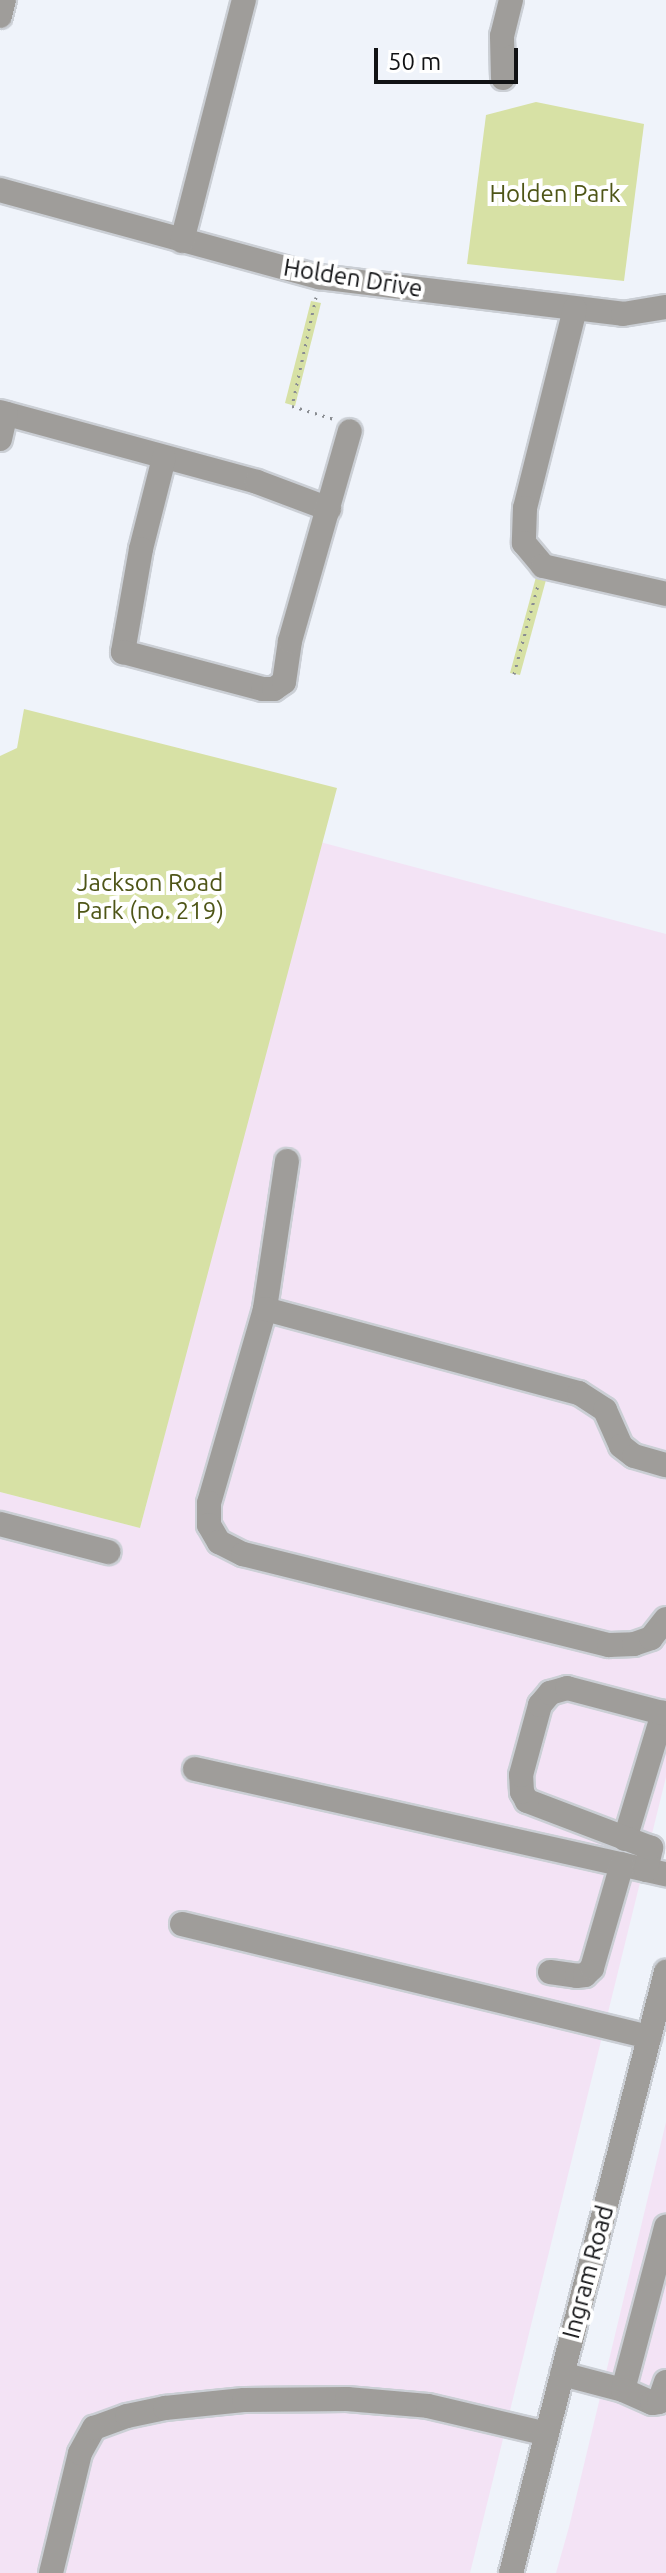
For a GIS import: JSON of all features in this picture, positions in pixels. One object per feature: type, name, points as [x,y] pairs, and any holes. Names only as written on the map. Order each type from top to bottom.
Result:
[{"type":"street","points":[[0,16],[4,0]]},
{"type":"street","points":[[182,241],[244,0]]},
{"type":"street","points":[[503,78],[502,36],[511,0]]},
{"type":"street","name":"Holden Drive","points":[[0,190],[319,277],[623,314],[666,307]]},
{"type":"street","points":[[575,309],[525,508],[524,543],[543,566],[666,594]]},
{"type":"street","points":[[0,439],[3,413],[257,482],[329,509]]},
{"type":"street","points":[[164,458],[141,549],[123,652],[263,689],[274,689],[284,682],[290,641],[350,431]]},
{"type":"street","points":[[287,1161],[265,1309],[209,1503],[209,1525],[219,1542],[243,1554],[609,1645],[634,1644],[651,1638],[666,1619]]},
{"type":"street","points":[[265,1309],[579,1393],[605,1410],[621,1446],[634,1456],[666,1465]]},
{"type":"street","points":[[0,1524],[108,1552]]},
{"type":"street","points":[[625,1839],[664,1713],[567,1688],[550,1693],[540,1705],[521,1775],[522,1792],[527,1801],[625,1839],[657,1861]]},
{"type":"street","points":[[195,1769],[622,1864],[657,1861]]},
{"type":"street","points":[[550,1972],[577,1976],[585,1975],[592,1968],[622,1864]]},
{"type":"street","points":[[182,1924],[650,2037]]},
{"type":"street","name":"Ingram Road","points":[[511,2573],[666,1972]]},
{"type":"street","points":[[623,2390],[665,2239]]},
{"type":"street","points":[[562,2374],[623,2390],[652,2403],[659,2402],[666,2382]]},
{"type":"street","points":[[51,2573],[80,2453],[94,2428],[127,2416],[165,2408],[244,2400],[347,2399],[428,2406],[547,2434]]},
{"type":"path","points":[[319,277],[292,406],[338,420],[350,431]]},
{"type":"path","points":[[514,674],[543,566]]},
{"type":"shaded area","points":[[320,842],[666,934],[666,1777],[470,2573],[0,2573],[0,1492],[140,1528]]},
{"type":"shaded area","points":[[666,2122],[666,2573],[556,2573],[569,2527]]},
{"type":"green space","name":"Holden Park","points":[[536,102],[644,124],[624,281],[467,264],[486,115]]},
{"type":"green space","points":[[311,301],[321,303],[295,406],[285,403]]},
{"type":"green space","points":[[536,577],[546,580],[520,675],[510,673]]},
{"type":"green space","name":"Jackson Road Park (no. 219)","points":[[24,709],[337,788],[140,1528],[0,1492],[0,756],[17,748]]}]
